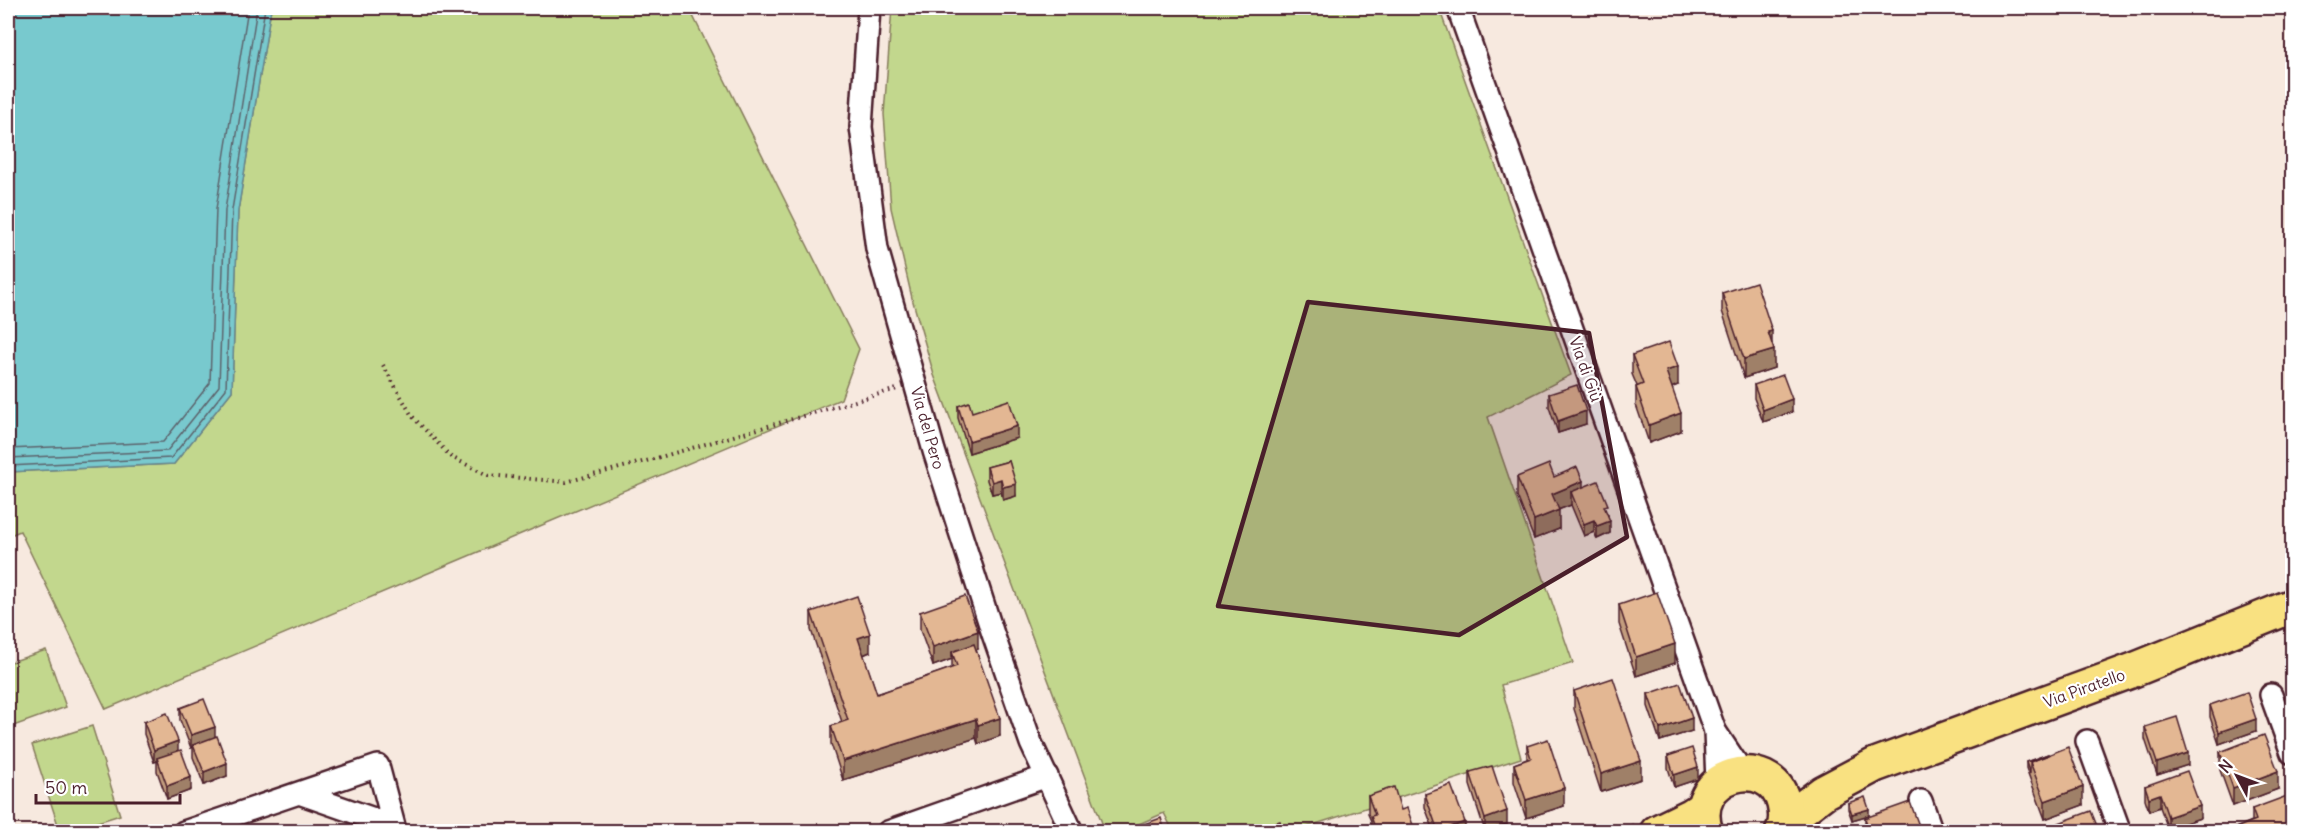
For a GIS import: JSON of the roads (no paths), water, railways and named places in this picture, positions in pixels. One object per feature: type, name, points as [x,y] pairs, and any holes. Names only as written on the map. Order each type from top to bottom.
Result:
[{"type":"main road","name":"Via Piratello","points":[[1784,829],[1795,814],[1824,792],[1875,765],[2131,670],[2292,606]]},
{"type":"main road","name":"Via Piratello","points":[[1657,831],[1727,795],[1875,765]]},
{"type":"main road","name":"Via Piratello","points":[[1727,795],[1778,790],[1784,801],[1786,814],[1784,829]]},
{"type":"street","name":"Via del Pero","points":[[869,8],[861,126],[877,249],[934,451],[993,634],[1031,743],[1072,831]]},
{"type":"street","name":"Via di Giù","points":[[1458,8],[1715,731],[1727,795]]},
{"type":"street","points":[[2271,695],[2292,753]]},
{"type":"street","points":[[2087,741],[2120,831]]},
{"type":"street","points":[[888,831],[1047,776]]},
{"type":"street","points":[[184,831],[299,793]]},
{"type":"street","points":[[1921,801],[1932,831]]},
{"type":"water","points":[[8,8],[271,8],[238,211],[232,391],[174,464],[8,472]]}]
